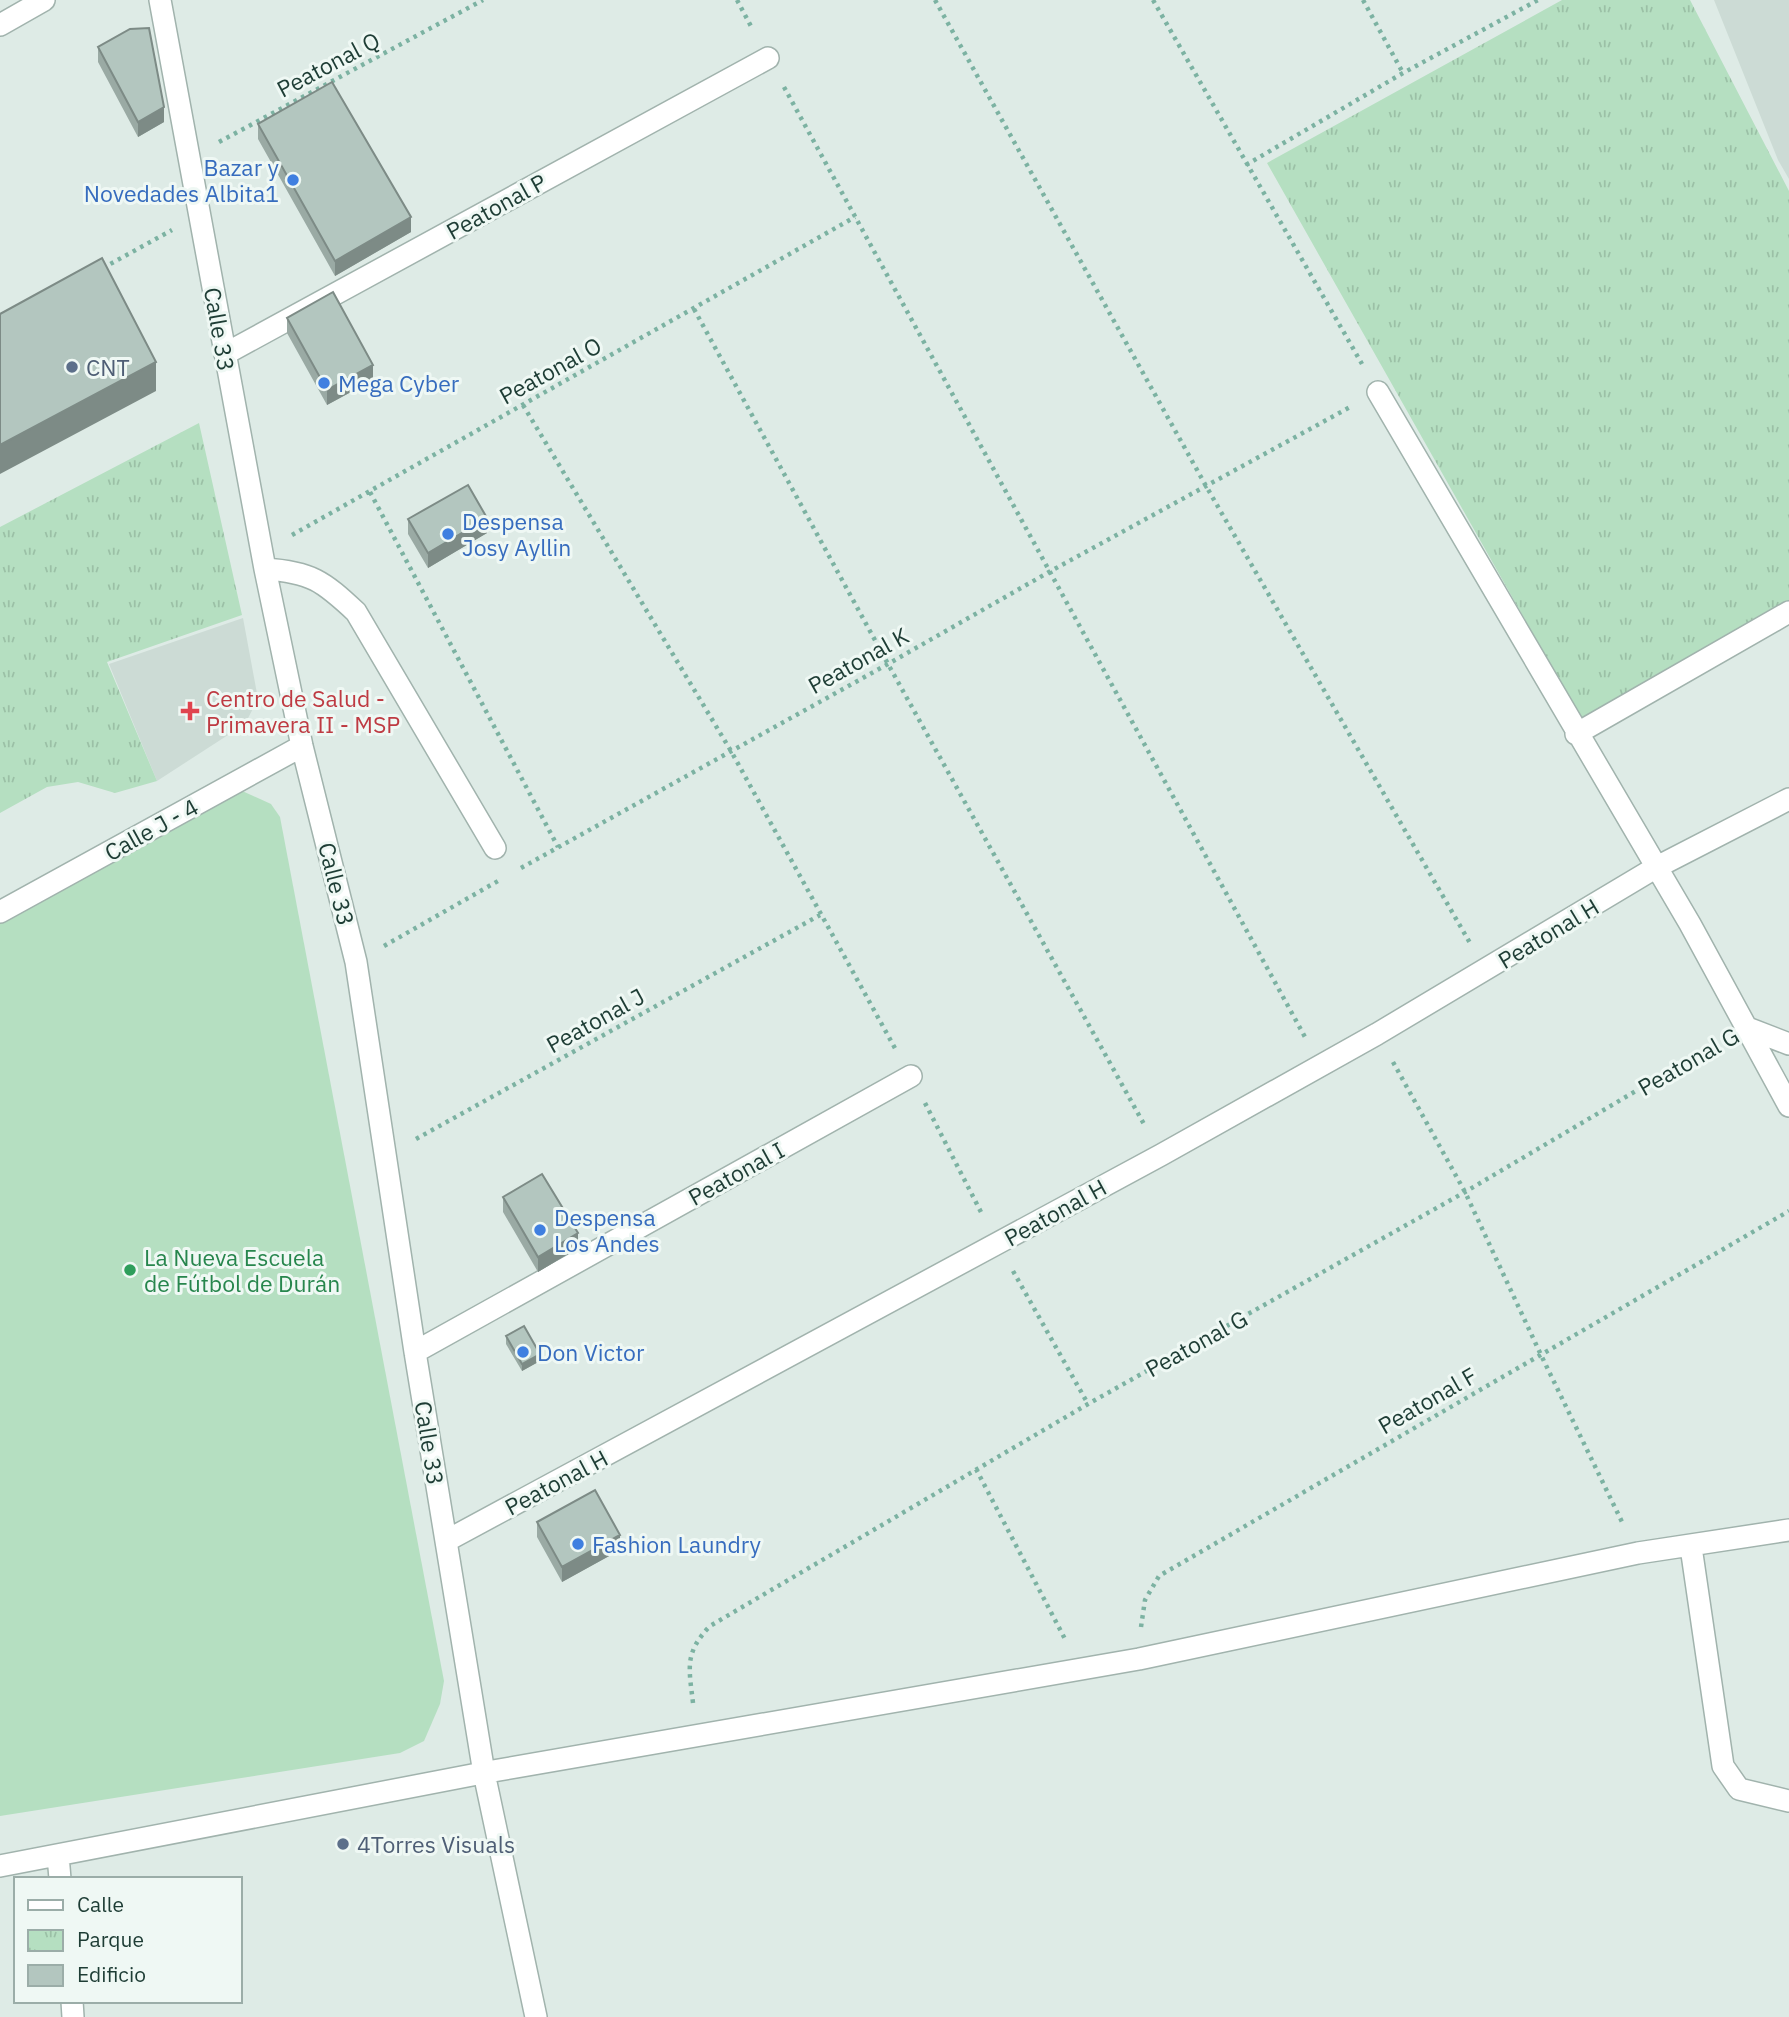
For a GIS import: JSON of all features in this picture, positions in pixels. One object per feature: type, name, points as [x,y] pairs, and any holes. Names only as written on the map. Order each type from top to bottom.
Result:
[{"type":"street","points":[[0,25],[44,0]]},
{"type":"street","name":"Calle 33","points":[[160,0],[263,560],[302,747],[356,962],[415,1352],[484,1773],[536,2017]]},
{"type":"street","name":"Peatonal P","points":[[225,354],[768,58]]},
{"type":"street","points":[[1378,392],[1576,734],[1690,924],[1789,1106]]},
{"type":"street","points":[[263,560],[328,586],[356,612],[495,848]]},
{"type":"street","points":[[1576,734],[1789,612]]},
{"type":"street","name":"Calle J - 4","points":[[0,912],[302,747]]},
{"type":"street","name":"Peatonal H","points":[[446,1541],[1161,1154],[1377,1034],[1655,868],[1789,799]]},
{"type":"street","name":"Peatonal G","points":[[1745,1027],[1789,1044]]},
{"type":"street","name":"Peatonal I","points":[[415,1352],[911,1076]]},
{"type":"street","points":[[0,1866],[484,1773],[1139,1660],[1638,1553],[1789,1530]]},
{"type":"street","points":[[1691,1547],[1723,1766],[1739,1789],[1789,1801]]},
{"type":"street","points":[[58,1855],[60,1877]]},
{"type":"path","name":"Peatonal Q","points":[[189,159],[483,0]]},
{"type":"path","points":[[737,0],[1321,1065]]},
{"type":"path","points":[[935,0],[1206,486],[1486,970]]},
{"type":"path","points":[[1153,0],[1378,392]]},
{"type":"path","points":[[1363,0],[1403,73]]},
{"type":"path","points":[[1246,165],[1403,73],[1538,0]]},
{"type":"path","points":[[94,273],[200,215]]},
{"type":"path","name":"Peatonal O","points":[[263,560],[370,492],[855,217]]},
{"type":"path","points":[[694,309],[1161,1154]]},
{"type":"path","name":"Peatonal K","points":[[510,874],[1049,572],[1378,392]]},
{"type":"path","points":[[523,405],[731,751],[911,1076],[998,1244],[1088,1404]]},
{"type":"path","points":[[370,492],[558,847]]},
{"type":"path","points":[[356,962],[498,881]]},
{"type":"path","name":"Peatonal J","points":[[386,1155],[820,915]]},
{"type":"path","name":"Peatonal G","points":[[697,1736],[688,1661],[696,1640],[710,1626],[1088,1404],[1465,1192],[1745,1027]]},
{"type":"path","points":[[1377,1034],[1465,1192],[1638,1553]]},
{"type":"path","name":"Peatonal F","points":[[1139,1660],[1145,1600],[1159,1576],[1789,1211]]},
{"type":"path","points":[[976,1469],[1081,1670]]},
{"type":"shaded area","points":[[1714,0],[1789,0],[1789,179],[1778,160]]},
{"type":"shaded area","name":"Centro de Salud - Primavera II - MSP","points":[[243,618],[258,699],[245,724],[157,781],[109,664]]},
{"type":"green space","points":[[1562,0],[1690,0],[1789,191],[1789,601],[1581,719],[1267,163]]},
{"type":"green space","points":[[199,423],[242,615],[107,662],[157,781],[115,793],[78,782],[47,787],[0,813],[0,527]]},
{"type":"green space","points":[[240,790],[271,804],[280,817],[444,1681],[440,1704],[424,1741],[400,1753],[0,1816],[0,922]]},
{"type":"building","points":[[149,28],[164,107],[138,122],[98,47],[130,29]]},
{"type":"building","points":[[332,82],[411,217],[335,261],[258,124]]},
{"type":"building","name":"CNT","points":[[102,258],[156,362],[0,445],[0,314]]},
{"type":"building","points":[[333,292],[373,365],[327,390],[287,318]]},
{"type":"building","points":[[468,485],[487,518],[428,553],[408,519]]},
{"type":"building","name":"Despensa Los Andes","points":[[542,1174],[578,1233],[538,1257],[503,1197]]},
{"type":"building","name":"Don Victor","points":[[524,1326],[540,1354],[522,1364],[506,1336]]},
{"type":"building","name":"Fashion Laundry","points":[[595,1490],[620,1535],[562,1567],[537,1522]]},
{"type":"place","name":"Bazar y Novedades Albita1","points":[[293,180]]},
{"type":"place","name":"CNT","points":[[72,367]]},
{"type":"place","name":"Mega Cyber","points":[[324,383]]},
{"type":"place","name":"Despensa Josy Ayllin","points":[[448,534]]},
{"type":"place","name":"Centro de Salud - Primavera II - MSP","points":[[190,711]]},
{"type":"place","name":"Despensa Los Andes","points":[[540,1230]]},
{"type":"place","name":"La Nueva Escuela de Fútbol de Durán","points":[[130,1270]]},
{"type":"place","name":"Don Victor","points":[[523,1352]]},
{"type":"place","name":"Fashion Laundry","points":[[578,1544]]},
{"type":"place","name":"4Torres Visuals","points":[[343,1844]]}]
